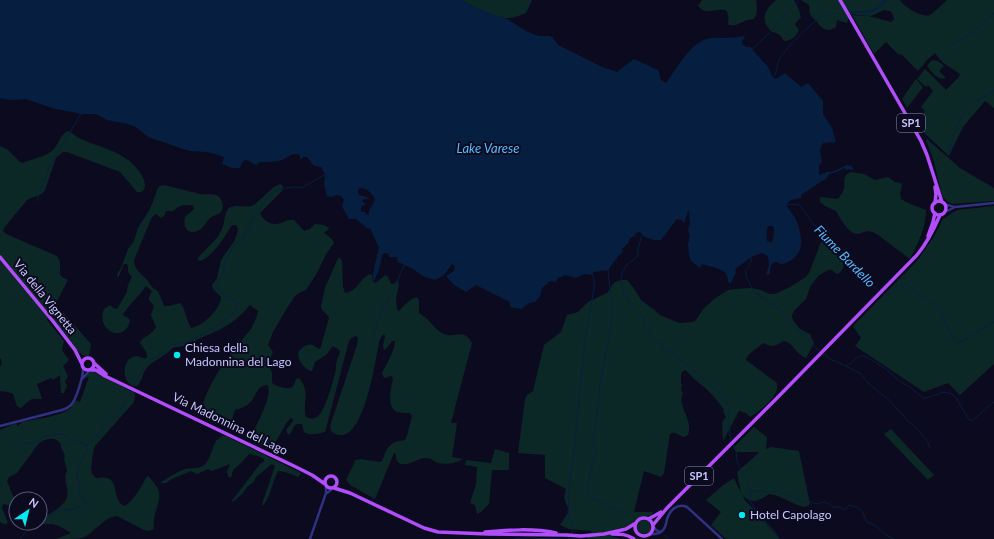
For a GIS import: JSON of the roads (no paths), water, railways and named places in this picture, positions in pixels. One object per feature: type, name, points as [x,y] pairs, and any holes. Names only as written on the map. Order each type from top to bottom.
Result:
[{"type":"main road","name":"SP1","points":[[840,0],[921,141],[946,208],[945,212]]},
{"type":"main road","name":"SP1","points":[[926,243],[933,222],[934,213],[932,208],[936,194],[932,172]]},
{"type":"main road","points":[[934,203],[943,203]]},
{"type":"main road","points":[[934,213],[940,215],[945,212]]},
{"type":"main road","name":"SP1","points":[[648,537],[652,531],[653,525],[667,508],[917,255],[933,231],[940,215]]},
{"type":"main road","name":"Via della Vignetta","points":[[0,257],[75,350],[87,359]]},
{"type":"main road","name":"Via della Vignetta","points":[[75,350],[83,366]]},
{"type":"main road","points":[[87,359],[91,360],[98,368],[112,378],[105,376],[96,370],[87,370],[83,366],[83,361],[87,359]]},
{"type":"main road","points":[[90,370],[93,368],[94,363]]},
{"type":"main road","name":"Via Madonnina del Lago","points":[[112,378],[312,475],[327,478]]},
{"type":"main road","name":"Via Madonnina del Lago","points":[[312,475],[326,485]]},
{"type":"main road","points":[[350,493],[328,488],[325,482],[327,478],[333,476],[340,487],[350,493],[424,528],[438,532],[581,536],[623,534],[634,539]]},
{"type":"main road","points":[[333,488],[338,482]]},
{"type":"main road","name":"SP1","points":[[636,523],[643,518],[648,519],[667,508]]},
{"type":"main road","points":[[648,519],[653,525]]},
{"type":"main road","points":[[604,534],[626,529],[636,523]]},
{"type":"main road","points":[[636,523],[636,532]]},
{"type":"main road","points":[[626,529],[636,532],[641,537],[648,537]]},
{"type":"main road","points":[[466,533],[519,530],[546,531],[566,535]]},
{"type":"main road","points":[[502,534],[517,532],[519,530]]},
{"type":"main road","points":[[519,530],[522,533],[538,534]]},
{"type":"street","points":[[943,203],[955,207]]},
{"type":"street","points":[[945,212],[955,207],[994,204]]},
{"type":"street","points":[[0,426],[68,408],[73,402],[81,380],[83,366]]},
{"type":"street","points":[[81,380],[90,370]]},
{"type":"street","points":[[310,539],[326,493],[326,485]]},
{"type":"street","points":[[326,493],[333,488]]},
{"type":"street","points":[[648,537],[660,533],[664,529],[670,512],[682,505],[687,507],[722,539]]},
{"type":"street","points":[[653,525],[660,533]]},
{"type":"water","name":"Lake Varese","points":[[0,0],[461,0],[476,8],[507,19],[533,34],[550,36],[558,45],[602,67],[617,72],[634,59],[658,70],[661,80],[666,83],[689,51],[701,42],[712,38],[744,36],[745,37],[742,44],[751,48],[768,67],[773,78],[776,79],[785,73],[801,87],[808,83],[823,101],[823,114],[832,128],[836,142],[823,143],[820,150],[822,162],[819,166],[819,175],[832,172],[847,165],[852,166],[853,169],[847,170],[844,168],[829,174],[826,179],[801,195],[801,198],[791,200],[786,204],[797,222],[801,236],[801,245],[798,253],[791,260],[782,264],[774,262],[770,268],[770,274],[766,275],[769,265],[768,256],[762,253],[751,257],[735,269],[736,272],[731,283],[729,283],[726,273],[720,269],[702,264],[700,268],[691,261],[689,255],[688,244],[690,236],[688,230],[690,224],[688,211],[685,221],[683,223],[682,220],[677,219],[661,240],[649,239],[638,232],[635,236],[630,238],[629,242],[622,249],[623,252],[608,270],[593,272],[591,275],[585,274],[575,278],[566,275],[558,278],[556,282],[550,281],[542,288],[540,296],[535,302],[529,303],[521,309],[510,307],[510,302],[476,285],[466,292],[453,284],[446,276],[454,271],[455,266],[452,264],[444,275],[435,280],[423,276],[413,269],[398,262],[397,257],[389,257],[389,254],[385,253],[382,255],[374,281],[372,280],[379,248],[370,228],[368,229],[356,219],[349,219],[342,206],[344,200],[341,196],[327,196],[324,184],[325,174],[321,167],[314,166],[307,157],[300,159],[300,155],[295,154],[282,160],[274,162],[260,162],[256,165],[247,160],[243,161],[240,168],[232,168],[222,164],[224,157],[208,152],[189,151],[148,137],[134,126],[107,120],[96,114],[81,114],[52,108],[26,99],[10,100],[0,98]],"holes":[[[359,188],[368,191],[375,199],[368,215],[365,214],[366,212],[361,212],[361,208],[362,205],[365,206],[362,201],[364,199],[369,199],[359,195]],[[768,226],[773,226],[774,229],[774,233],[772,234],[774,234],[772,242],[767,241]]]},
{"type":"waterway","points":[[851,12],[866,12],[874,10],[882,5],[885,0]]},
{"type":"waterway","points":[[751,50],[775,28],[787,12],[798,1]]},
{"type":"waterway","points":[[773,78],[776,74],[779,60],[786,50],[820,18],[829,14],[838,13]]},
{"type":"waterway","points":[[941,57],[954,43],[974,32],[994,13]]},
{"type":"waterway","points":[[948,155],[956,129],[966,111],[970,106],[994,91]]},
{"type":"waterway","points":[[37,201],[50,165],[81,114]]},
{"type":"waterway","points":[[133,387],[145,365],[152,359],[162,354],[169,346],[174,344],[182,344],[214,328],[235,312],[238,305],[232,298],[221,294],[217,287],[218,281],[223,274],[225,261],[229,253],[244,236],[259,209],[268,197],[278,189],[295,187],[301,188],[326,174]]},
{"type":"waterway","name":"Fiume Bardello","points":[[785,204],[800,205],[813,224],[871,285],[879,291]]},
{"type":"waterway","points":[[642,235],[638,249],[638,256],[628,264],[622,274],[621,280],[623,291],[633,308],[643,317],[646,327],[652,337],[661,344],[663,348],[671,352],[720,393],[726,401],[730,409],[728,420],[731,441]]},
{"type":"waterway","points":[[751,257],[750,265],[745,271],[754,292],[778,308],[798,331],[819,351]]},
{"type":"waterway","points":[[373,334],[380,314],[392,295],[404,265]]},
{"type":"waterway","points":[[608,270],[613,314],[600,385],[593,441],[596,455],[590,474],[588,489],[590,496],[593,498],[621,512],[629,514]]},
{"type":"waterway","points":[[572,533],[573,525],[568,515],[570,477],[585,339],[594,288],[592,272]]},
{"type":"waterway","name":"Fiume Bardello","points":[[882,293],[888,296],[901,283],[905,284],[935,305],[943,316],[950,333],[956,342],[962,341],[994,322]]},
{"type":"waterway","points":[[824,354],[830,359],[861,374],[869,384],[889,400],[918,430],[927,441],[930,448]]},
{"type":"waterway","points":[[846,366],[859,356],[865,356],[886,369],[902,383],[910,387],[924,398],[944,392],[952,394],[957,399],[969,420],[973,420],[994,402]]},
{"type":"waterway","points":[[48,517],[60,511],[75,508],[85,503],[86,501],[79,494],[80,484],[77,471],[86,452],[87,445],[107,422],[120,410],[132,390]]},
{"type":"waterway","points":[[21,446],[23,444],[35,442],[46,436],[61,434],[87,445]]},
{"type":"waterway","points":[[733,444],[736,451],[737,462],[749,483],[751,492],[760,491],[771,493],[778,490],[785,495],[799,499],[803,502],[809,501],[819,504],[825,502],[833,507],[839,507],[845,510],[849,505],[856,507],[862,511],[867,522],[876,526],[886,535],[894,539]]},
{"type":"waterway","points":[[750,491],[749,500],[757,512],[780,539]]},
{"type":"waterway","points":[[372,502],[375,492]]},
{"type":"waterway","points":[[20,539],[27,531]]},
{"type":"waterway","points":[[664,535],[669,539]]},
{"type":"waterway","points":[[515,539],[560,539]]},
{"type":"place","name":"Chiesa della Madonnina del Lago","points":[[177,355]]},
{"type":"place","name":"Hotel Capolago","points":[[742,515]]}]
